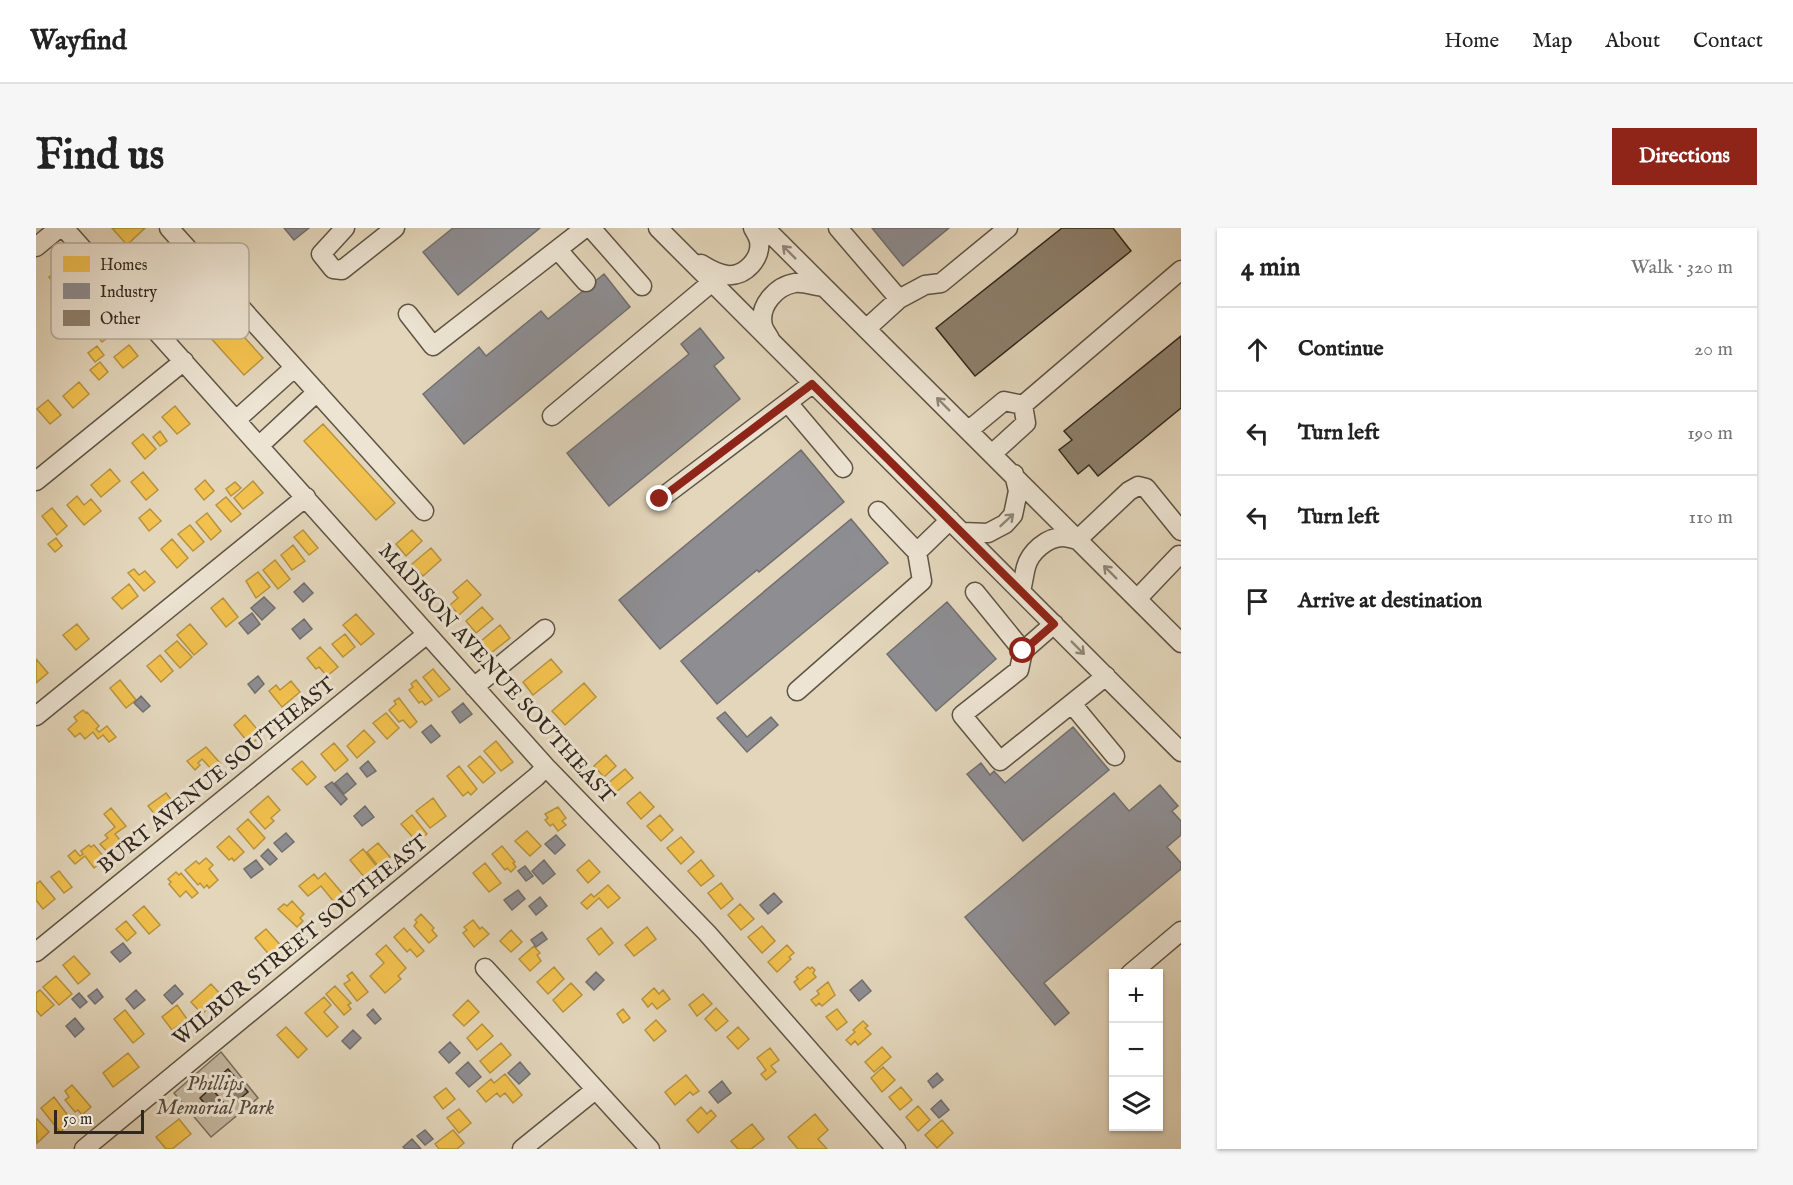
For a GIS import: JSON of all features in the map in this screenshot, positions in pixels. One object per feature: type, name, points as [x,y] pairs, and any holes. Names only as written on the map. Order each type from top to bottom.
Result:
[{"type":"street","points":[[36,247],[59,228]]},
{"type":"street","name":"MADISON AVENUE SOUTHEAST","points":[[64,228],[78,243]]},
{"type":"street","points":[[169,228],[182,243]]},
{"type":"street","points":[[345,228],[321,254],[333,270],[342,270],[395,228]]},
{"type":"street","points":[[408,314],[433,346],[586,228],[642,286]]},
{"type":"street","points":[[658,228],[1181,752]]},
{"type":"street","points":[[686,256],[717,273],[730,276],[741,273],[753,263],[759,248],[759,239],[753,228]]},
{"type":"street","points":[[765,228],[1181,643]]},
{"type":"street","points":[[838,228],[899,299]]},
{"type":"street","points":[[866,329],[899,299],[925,285],[941,283],[1008,228]]},
{"type":"street","points":[[558,249],[586,282]]},
{"type":"street","points":[[1023,405],[1181,270]]},
{"type":"street","points":[[552,416],[712,282]]},
{"type":"street","points":[[772,343],[763,326],[765,306],[771,297],[781,287],[796,283],[824,287]]},
{"type":"street","points":[[249,318],[424,511]]},
{"type":"street","name":"MADISON AVENUE SOUTHEAST","points":[[164,339],[546,767],[707,933],[896,1149]]},
{"type":"street","points":[[36,481],[184,361]]},
{"type":"street","points":[[237,420],[294,368]]},
{"type":"street","points":[[660,499],[812,384]]},
{"type":"street","points":[[260,446],[317,392]]},
{"type":"street","points":[[969,430],[1004,401],[1023,405]]},
{"type":"street","points":[[788,403],[843,468]]},
{"type":"street","points":[[993,453],[1026,423],[1023,405]]},
{"type":"street","points":[[917,552],[956,526],[988,533],[1005,524],[1013,515],[1018,491],[1014,474]]},
{"type":"street","points":[[1077,540],[1129,491],[1138,486],[1146,488],[1181,531]]},
{"type":"street","points":[[36,717],[306,497]]},
{"type":"street","points":[[797,691],[922,581],[917,552],[878,511]]},
{"type":"street","points":[[1022,591],[1025,568],[1035,551],[1053,539],[1062,537],[1077,540]]},
{"type":"street","points":[[1137,599],[1180,553]]},
{"type":"street","points":[[975,592],[1023,651]]},
{"type":"street","points":[[1054,624],[1023,651],[1019,670],[962,715],[1000,761],[1106,676]]},
{"type":"street","points":[[474,687],[544,629]]},
{"type":"street","name":"BURT AVENUE SOUTHEAST","points":[[36,952],[427,634]]},
{"type":"street","points":[[1072,704],[1115,756]]},
{"type":"street","name":"WILBUR STREET SOUTHEAST","points":[[84,1149],[546,767]]},
{"type":"street","points":[[1136,969],[1181,931]]},
{"type":"street","points":[[485,968],[650,1149]]},
{"type":"street","points":[[522,1149],[595,1090]]},
{"type":"green space","name":"Phillips Memorial Park","points":[[221,1052],[258,1098],[211,1137],[174,1093]]},
{"type":"building: Homes","points":[[112,228],[145,228],[129,243],[125,243]]},
{"type":"building: Homes","points":[[212,339],[246,339],[263,358],[244,375]]},
{"type":"building: Homes","points":[[129,345],[138,356],[123,368],[114,357]]},
{"type":"building: Homes","points":[[97,346],[104,355],[95,362],[88,353]]},
{"type":"building: Homes","points":[[100,362],[108,372],[99,380],[90,370]]},
{"type":"building: Homes","points":[[79,382],[89,394],[73,408],[63,396]]},
{"type":"building: Homes","points":[[48,400],[61,415],[50,424],[37,409]]},
{"type":"building: Homes","points":[[175,406],[190,424],[177,434],[162,417]]},
{"type":"building: Homes","points":[[323,424],[395,503],[376,520],[304,441]]},
{"type":"building: Homes","points":[[160,431],[167,441],[160,446],[153,437]]},
{"type":"building: Homes","points":[[143,434],[156,449],[145,459],[132,443]]},
{"type":"building: Homes","points":[[110,469],[120,481],[101,497],[91,485]]},
{"type":"building: Homes","points":[[143,472],[158,490],[146,500],[131,482]]},
{"type":"building: Homes","points":[[205,480],[214,491],[204,500],[195,489]]},
{"type":"building: Homes","points":[[253,481],[263,493],[243,509],[234,498]]},
{"type":"building: Homes","points":[[235,482],[241,488],[231,496],[226,489]]},
{"type":"building: Homes","points":[[77,496],[84,505],[91,499],[101,511],[84,525],[67,505]]},
{"type":"building: Homes","points":[[226,497],[241,514],[231,522],[216,505]]},
{"type":"building: Homes","points":[[52,508],[67,526],[57,535],[42,516]]},
{"type":"building: Homes","points":[[150,509],[161,521],[149,531],[139,518]]},
{"type":"building: Homes","points":[[207,513],[221,531],[211,540],[196,522]]},
{"type":"building: Homes","points":[[190,525],[204,542],[193,551],[178,534]]},
{"type":"building: Homes","points":[[303,530],[318,548],[309,555],[294,537]]},
{"type":"building: Homes","points":[[412,530],[422,541],[406,556],[396,544]]},
{"type":"building: Homes","points":[[56,538],[62,546],[55,552],[48,544]]},
{"type":"building: Homes","points":[[172,539],[188,558],[177,568],[161,549]]},
{"type":"building: Homes","points":[[293,545],[305,561],[292,570],[281,555]]},
{"type":"building: Homes","points":[[431,548],[441,560],[423,576],[412,564]]},
{"type":"building: Homes","points":[[275,560],[290,579],[278,589],[263,570]]},
{"type":"building: Homes","points":[[134,569],[139,575],[145,571],[155,582],[144,591],[128,573]]},
{"type":"building: Homes","points":[[258,572],[270,587],[256,598],[246,581]]},
{"type":"building: Homes","points":[[467,580],[481,595],[459,615],[450,605],[458,598],[453,592]]},
{"type":"building: Homes","points":[[129,584],[138,596],[122,609],[112,598]]},
{"type":"building: Homes","points":[[223,598],[238,617],[226,627],[211,608]]},
{"type":"building: Homes","points":[[482,607],[493,619],[476,633],[466,621]]},
{"type":"building: Homes","points":[[356,614],[374,634],[361,645],[343,625]]},
{"type":"building: Homes","points":[[77,624],[89,639],[76,650],[63,635]]},
{"type":"building: Homes","points":[[190,624],[207,644],[194,655],[177,635]]},
{"type":"building: Homes","points":[[500,625],[510,638],[491,653],[481,641]]},
{"type":"building: Homes","points":[[345,634],[355,647],[343,657],[332,644]]},
{"type":"building: Homes","points":[[177,641],[192,657],[180,668],[165,651]]},
{"type":"building: Homes","points":[[320,647],[338,667],[327,676],[319,667],[316,669],[307,658]]},
{"type":"building: Homes","points":[[160,655],[173,671],[161,682],[147,666]]},
{"type":"building: Homes","points":[[36,659],[48,673],[36,683]]},
{"type":"building: Homes","points":[[551,659],[562,672],[533,695],[523,682]]},
{"type":"building: Homes","points":[[433,669],[450,689],[439,697],[423,677]]},
{"type":"building: Homes","points":[[120,680],[136,700],[126,708],[110,688]]},
{"type":"building: Homes","points":[[416,680],[432,700],[425,705],[422,701],[419,703],[409,690],[413,687],[411,684]]},
{"type":"building: Homes","points":[[291,681],[300,692],[282,707],[269,691],[276,685],[280,690]]},
{"type":"building: Homes","points":[[584,683],[596,697],[565,725],[552,711]]},
{"type":"building: Homes","points":[[399,698],[417,722],[410,728],[403,720],[399,722],[389,710],[396,704],[394,701]]},
{"type":"building: Homes","points":[[83,710],[99,726],[96,729],[99,732],[107,726],[116,737],[109,742],[103,735],[98,739],[93,732],[85,739],[80,733],[75,737],[68,729],[77,721],[74,717]]},
{"type":"building: Homes","points":[[386,713],[399,728],[387,739],[373,723]]},
{"type":"building: Homes","points":[[245,715],[262,735],[250,745],[234,725]]},
{"type":"building: Homes","points":[[364,730],[375,742],[357,758],[347,746]]},
{"type":"building: Homes","points":[[496,741],[513,762],[501,771],[484,751]]},
{"type":"building: Homes","points":[[334,743],[348,760],[335,771],[321,754]]},
{"type":"building: Homes","points":[[206,747],[221,764],[213,771],[202,759],[195,770],[187,761]]},
{"type":"building: Homes","points":[[606,755],[616,766],[604,777],[594,766]]},
{"type":"building: Homes","points":[[480,756],[495,773],[483,783],[468,766]]},
{"type":"building: Homes","points":[[302,761],[316,777],[307,785],[292,769]]},
{"type":"building: Homes","points":[[459,766],[477,789],[471,795],[468,792],[463,796],[447,776]]},
{"type":"building: Homes","points":[[625,769],[633,778],[615,793],[607,784]]},
{"type":"building: Homes","points":[[640,792],[654,807],[641,819],[627,803]]},
{"type":"building: Homes","points":[[166,793],[173,802],[156,816],[148,806]]},
{"type":"building: Homes","points":[[268,796],[280,810],[271,818],[274,821],[265,829],[250,812]]},
{"type":"building: Homes","points":[[433,798],[446,816],[430,828],[416,811]]},
{"type":"building: Homes","points":[[558,807],[566,818],[562,821],[566,825],[558,831],[553,824],[550,826],[545,820],[548,818],[545,814]]},
{"type":"building: Homes","points":[[111,808],[126,826],[115,834],[123,844],[110,855],[100,844],[108,838],[105,835],[115,827],[104,814]]},
{"type":"building: Homes","points":[[412,815],[427,834],[417,842],[401,824]]},
{"type":"building: Homes","points":[[660,815],[673,830],[661,841],[647,826]]},
{"type":"building: Homes","points":[[248,819],[265,838],[254,849],[237,829]]},
{"type":"building: Homes","points":[[527,831],[541,846],[530,856],[515,841]]},
{"type":"building: Homes","points":[[229,836],[244,852],[234,861],[232,858],[229,860],[217,847]]},
{"type":"building: Homes","points":[[681,837],[694,852],[681,864],[667,848]]},
{"type":"building: Homes","points":[[378,843],[390,857],[378,866],[367,852]]},
{"type":"building: Homes","points":[[89,845],[91,847],[94,845],[104,857],[94,868],[85,856],[75,864],[68,856],[75,850],[80,856],[83,854],[81,851]]},
{"type":"building: Homes","points":[[502,846],[515,862],[513,863],[516,867],[511,872],[507,868],[505,870],[492,854]]},
{"type":"building: Homes","points":[[363,849],[377,867],[365,878],[350,860]]},
{"type":"building: Homes","points":[[206,858],[213,865],[209,869],[218,880],[209,888],[207,885],[204,888],[200,883],[198,885],[185,870],[196,861],[199,864]]},
{"type":"building: Homes","points":[[589,860],[600,872],[588,883],[577,870]]},
{"type":"building: Homes","points":[[701,860],[714,876],[701,886],[688,871]]},
{"type":"building: Homes","points":[[485,863],[501,883],[489,892],[473,873]]},
{"type":"building: Homes","points":[[59,871],[72,887],[64,893],[51,877]]},
{"type":"building: Homes","points":[[176,872],[179,875],[181,873],[198,893],[192,898],[186,891],[180,897],[169,884],[171,882],[168,879]]},
{"type":"building: Homes","points":[[325,873],[343,894],[334,902],[321,886],[308,896],[299,886],[314,874],[318,879]]},
{"type":"building: Homes","points":[[40,881],[55,899],[43,909],[36,900],[36,884]]},
{"type":"building: Homes","points":[[721,883],[733,899],[721,909],[708,893]]},
{"type":"building: Homes","points":[[608,885],[620,898],[608,908],[599,898],[587,909],[581,903],[591,894],[594,897]]},
{"type":"building: Homes","points":[[292,901],[304,914],[300,918],[303,921],[297,927],[278,909],[284,904],[287,906]]},
{"type":"building: Homes","points":[[740,904],[754,919],[741,930],[728,915]]},
{"type":"building: Homes","points":[[144,906],[160,925],[149,934],[133,915]]},
{"type":"building: Homes","points":[[421,914],[434,928],[432,930],[437,936],[429,943],[414,926],[417,922],[415,920]]},
{"type":"building: Homes","points":[[473,920],[480,929],[482,927],[489,934],[474,947],[463,933],[467,930],[464,927]]},
{"type":"building: Homes","points":[[126,921],[136,933],[127,941],[116,929]]},
{"type":"building: Homes","points":[[762,926],[775,941],[762,953],[748,937]]},
{"type":"building: Homes","points":[[647,927],[656,939],[634,956],[625,945]]},
{"type":"building: Homes","points":[[404,928],[424,951],[417,957],[410,949],[407,952],[394,937]]},
{"type":"building: Homes","points":[[601,928],[613,943],[599,955],[587,939]]},
{"type":"building: Homes","points":[[266,929],[283,948],[272,958],[255,938]]},
{"type":"building: Homes","points":[[511,930],[522,942],[511,952],[500,941]]},
{"type":"building: Homes","points":[[386,945],[406,968],[398,976],[401,979],[385,993],[370,976],[384,963],[376,954]]},
{"type":"building: Homes","points":[[787,945],[794,953],[777,972],[768,962]]},
{"type":"building: Homes","points":[[534,946],[540,953],[537,955],[541,961],[530,971],[519,959]]},
{"type":"building: Homes","points":[[74,956],[90,974],[78,984],[63,965]]},
{"type":"building: Homes","points":[[554,967],[564,979],[548,994],[537,982]]},
{"type":"building: Homes","points":[[808,967],[815,970],[813,973],[816,977],[800,990],[794,982],[798,979],[796,977]]},
{"type":"building: Homes","points":[[352,972],[368,992],[357,1001],[344,984],[350,980],[347,976]]},
{"type":"building: Homes","points":[[56,976],[72,994],[59,1005],[43,987]]},
{"type":"building: Homes","points":[[828,982],[835,995],[822,1006],[819,1003],[816,1006],[811,1000],[819,994],[817,991]]},
{"type":"building: Homes","points":[[571,983],[582,995],[563,1012],[553,1000]]},
{"type":"building: Homes","points":[[211,984],[222,996],[202,1014],[191,1002]]},
{"type":"building: Homes","points":[[335,986],[351,1003],[348,1005],[351,1009],[344,1015],[326,994]]},
{"type":"building: Homes","points":[[654,988],[659,994],[663,990],[670,999],[657,1009],[652,1003],[648,1007],[642,999]]},
{"type":"building: Homes","points":[[40,990],[54,1005],[41,1016],[36,1010],[36,993]]},
{"type":"building: Homes","points":[[703,994],[712,1004],[697,1016],[689,1005]]},
{"type":"building: Homes","points":[[324,997],[331,1005],[324,1012],[338,1027],[327,1037],[305,1013]]},
{"type":"building: Homes","points":[[468,1000],[479,1012],[464,1026],[453,1015]]},
{"type":"building: Homes","points":[[177,1005],[187,1019],[172,1030],[162,1017]]},
{"type":"building: Homes","points":[[716,1008],[728,1021],[716,1031],[705,1019]]},
{"type":"building: Homes","points":[[623,1009],[630,1018],[623,1023],[617,1014]]},
{"type":"building: Homes","points":[[837,1009],[847,1022],[837,1030],[826,1017]]},
{"type":"building: Homes","points":[[125,1010],[144,1034],[133,1043],[114,1019]]},
{"type":"building: Homes","points":[[656,1020],[666,1031],[654,1041],[645,1030]]},
{"type":"building: Homes","points":[[863,1021],[868,1026],[865,1028],[871,1034],[858,1045],[855,1041],[851,1045],[846,1040]]},
{"type":"building: Homes","points":[[482,1024],[493,1036],[477,1050],[467,1038]]},
{"type":"building: Homes","points":[[286,1027],[307,1049],[298,1058],[277,1035]]},
{"type":"building: Homes","points":[[738,1027],[749,1039],[738,1049],[727,1037]]},
{"type":"building: Homes","points":[[501,1043],[511,1055],[490,1073],[480,1061]]},
{"type":"building: Homes","points":[[882,1047],[891,1057],[874,1072],[865,1062]]},
{"type":"building: Homes","points":[[770,1048],[779,1060],[771,1066],[776,1072],[766,1080],[761,1074],[766,1070],[757,1058]]},
{"type":"building: Homes","points":[[128,1053],[139,1067],[113,1087],[103,1073]]},
{"type":"building: Homes","points":[[883,1067],[895,1080],[882,1092],[871,1078]]},
{"type":"building: Homes","points":[[505,1074],[522,1095],[513,1103],[505,1093],[500,1097],[497,1093],[486,1102],[477,1091],[491,1079],[494,1083]]},
{"type":"building: Homes","points":[[686,1075],[699,1091],[693,1095],[690,1092],[675,1105],[665,1092]]},
{"type":"building: Homes","points":[[72,1085],[91,1107],[82,1115],[78,1110],[75,1112],[65,1100],[69,1097],[65,1091]]},
{"type":"building: Homes","points":[[901,1087],[912,1100],[900,1110],[889,1097]]},
{"type":"building: Homes","points":[[446,1088],[455,1099],[443,1109],[434,1097]]},
{"type":"building: Homes","points":[[54,1097],[73,1122],[60,1132],[41,1108]]},
{"type":"building: Homes","points":[[918,1106],[930,1120],[918,1131],[906,1117]]},
{"type":"building: Homes","points":[[701,1107],[707,1114],[711,1110],[716,1116],[698,1133],[687,1120]]},
{"type":"building: Homes","points":[[459,1109],[471,1123],[459,1133],[447,1118]]},
{"type":"building: Homes","points":[[815,1114],[828,1130],[818,1139],[827,1149],[798,1149],[788,1137]]},
{"type":"building: Homes","points":[[179,1119],[191,1134],[172,1149],[166,1149],[156,1137]]},
{"type":"building: Homes","points":[[36,1120],[49,1132],[37,1143]]},
{"type":"building: Homes","points":[[942,1120],[953,1133],[937,1148],[925,1135]]},
{"type":"building: Homes","points":[[752,1124],[764,1139],[751,1149],[738,1149],[731,1141]]},
{"type":"building: Homes","points":[[453,1130],[464,1143],[457,1149],[439,1149],[435,1144]]},
{"type":"building: Industry","points":[[284,228],[309,228],[294,240]]},
{"type":"building: Industry","points":[[453,228],[540,228],[458,295],[423,252]]},
{"type":"building: Industry","points":[[872,228],[949,228],[903,266]]},
{"type":"building: Industry","points":[[604,274],[630,307],[464,444],[423,394],[479,347],[486,356],[541,311],[548,319]]},
{"type":"building: Industry","points":[[700,328],[724,358],[714,366],[740,399],[609,506],[567,453],[689,354],[681,344]]},
{"type":"building: Industry","points":[[801,450],[844,502],[660,649],[619,600]]},
{"type":"building: Industry","points":[[851,519],[888,563],[717,704],[681,661]]},
{"type":"building: Industry","points":[[304,583],[313,593],[303,602],[294,592]]},
{"type":"building: Industry","points":[[264,597],[275,608],[262,620],[251,608]]},
{"type":"building: Industry","points":[[947,602],[996,659],[936,711],[887,654]]},
{"type":"building: Industry","points":[[252,613],[260,624],[248,634],[239,623]]},
{"type":"building: Industry","points":[[304,619],[312,629],[300,639],[292,629]]},
{"type":"building: Industry","points":[[258,676],[264,684],[255,693],[248,684]]},
{"type":"building: Industry","points":[[141,696],[150,706],[143,712],[134,703]]},
{"type":"building: Industry","points":[[463,703],[472,714],[460,723],[452,712]]},
{"type":"building: Industry","points":[[725,712],[747,737],[771,717],[778,725],[747,752],[717,718]]},
{"type":"building: Industry","points":[[431,725],[440,736],[431,743],[422,732]]},
{"type":"building: Industry","points":[[1073,727],[1109,770],[1023,841],[967,774],[981,763],[990,775],[994,771],[1005,783]]},
{"type":"building: Industry","points":[[368,761],[376,771],[367,777],[360,768]]},
{"type":"building: Industry","points":[[347,773],[356,784],[344,794],[335,783]]},
{"type":"building: Industry","points":[[332,782],[347,799],[341,805],[325,787]]},
{"type":"building: Industry","points":[[1160,785],[1178,806],[1172,811],[1181,821],[1181,835],[1167,847],[1181,863],[1181,869],[1044,983],[1069,1013],[1055,1025],[965,917],[1114,793],[1129,811]]},
{"type":"building: Industry","points":[[365,806],[374,817],[362,826],[354,816]]},
{"type":"building: Industry","points":[[286,833],[294,842],[282,852],[274,843]]},
{"type":"building: Industry","points":[[556,835],[565,845],[555,854],[545,844]]},
{"type":"building: Industry","points":[[268,849],[277,859],[270,865],[261,856]]},
{"type":"building: Industry","points":[[256,860],[263,869],[251,878],[244,869]]},
{"type":"building: Industry","points":[[544,860],[555,874],[543,884],[532,871]]},
{"type":"building: Industry","points":[[525,866],[533,876],[526,881],[518,871]]},
{"type":"building: Industry","points":[[518,890],[525,899],[512,910],[504,900]]},
{"type":"building: Industry","points":[[774,893],[782,902],[768,914],[760,905]]},
{"type":"building: Industry","points":[[540,897],[547,906],[536,915],[529,906]]},
{"type":"building: Industry","points":[[542,932],[547,939],[536,947],[531,940]]},
{"type":"building: Industry","points":[[123,943],[131,953],[120,962],[111,952]]},
{"type":"building: Industry","points":[[596,972],[604,980],[594,990],[586,982]]},
{"type":"building: Industry","points":[[862,980],[871,991],[859,1001],[850,990]]},
{"type":"building: Industry","points":[[175,985],[183,994],[172,1004],[164,995]]},
{"type":"building: Industry","points":[[97,989],[103,997],[95,1004],[88,996]]},
{"type":"building: Industry","points":[[136,990],[145,1000],[134,1009],[126,999]]},
{"type":"building: Industry","points":[[79,993],[87,1002],[80,1008],[72,999]]},
{"type":"building: Industry","points":[[373,1009],[381,1019],[375,1024],[367,1015]]},
{"type":"building: Industry","points":[[75,1018],[84,1029],[75,1037],[66,1026]]},
{"type":"building: Industry","points":[[353,1030],[361,1038],[350,1049],[342,1041]]},
{"type":"building: Industry","points":[[450,1042],[460,1053],[449,1063],[439,1052]]},
{"type":"building: Industry","points":[[468,1062],[481,1077],[469,1087],[456,1073]]},
{"type":"building: Industry","points":[[520,1062],[530,1074],[519,1084],[508,1073]]},
{"type":"building: Industry","points":[[937,1073],[943,1080],[933,1088],[928,1081]]},
{"type":"building: Industry","points":[[722,1081],[731,1093],[718,1103],[709,1092]]},
{"type":"building: Industry","points":[[941,1100],[949,1110],[939,1118],[931,1109]]},
{"type":"building: Industry","points":[[425,1130],[433,1139],[425,1145],[417,1136]]},
{"type":"building: Industry","points":[[412,1139],[421,1149],[403,1147]]},
{"type":"building: Other","points":[[1062,228],[1113,228],[1131,251],[975,376],[936,328]]},
{"type":"building: Other","points":[[1181,336],[1181,408],[1098,476],[1089,465],[1078,474],[1059,450],[1072,440],[1064,431]]},
{"type":"building: Other","points":[[228,1069],[248,1092],[236,1102],[216,1079]]},
{"type":"building: Other","points":[[211,1088],[224,1103],[213,1113],[200,1098]]},
{"type":"route","points":[[660,499],[812,384],[1054,624],[1023,651]]}]
